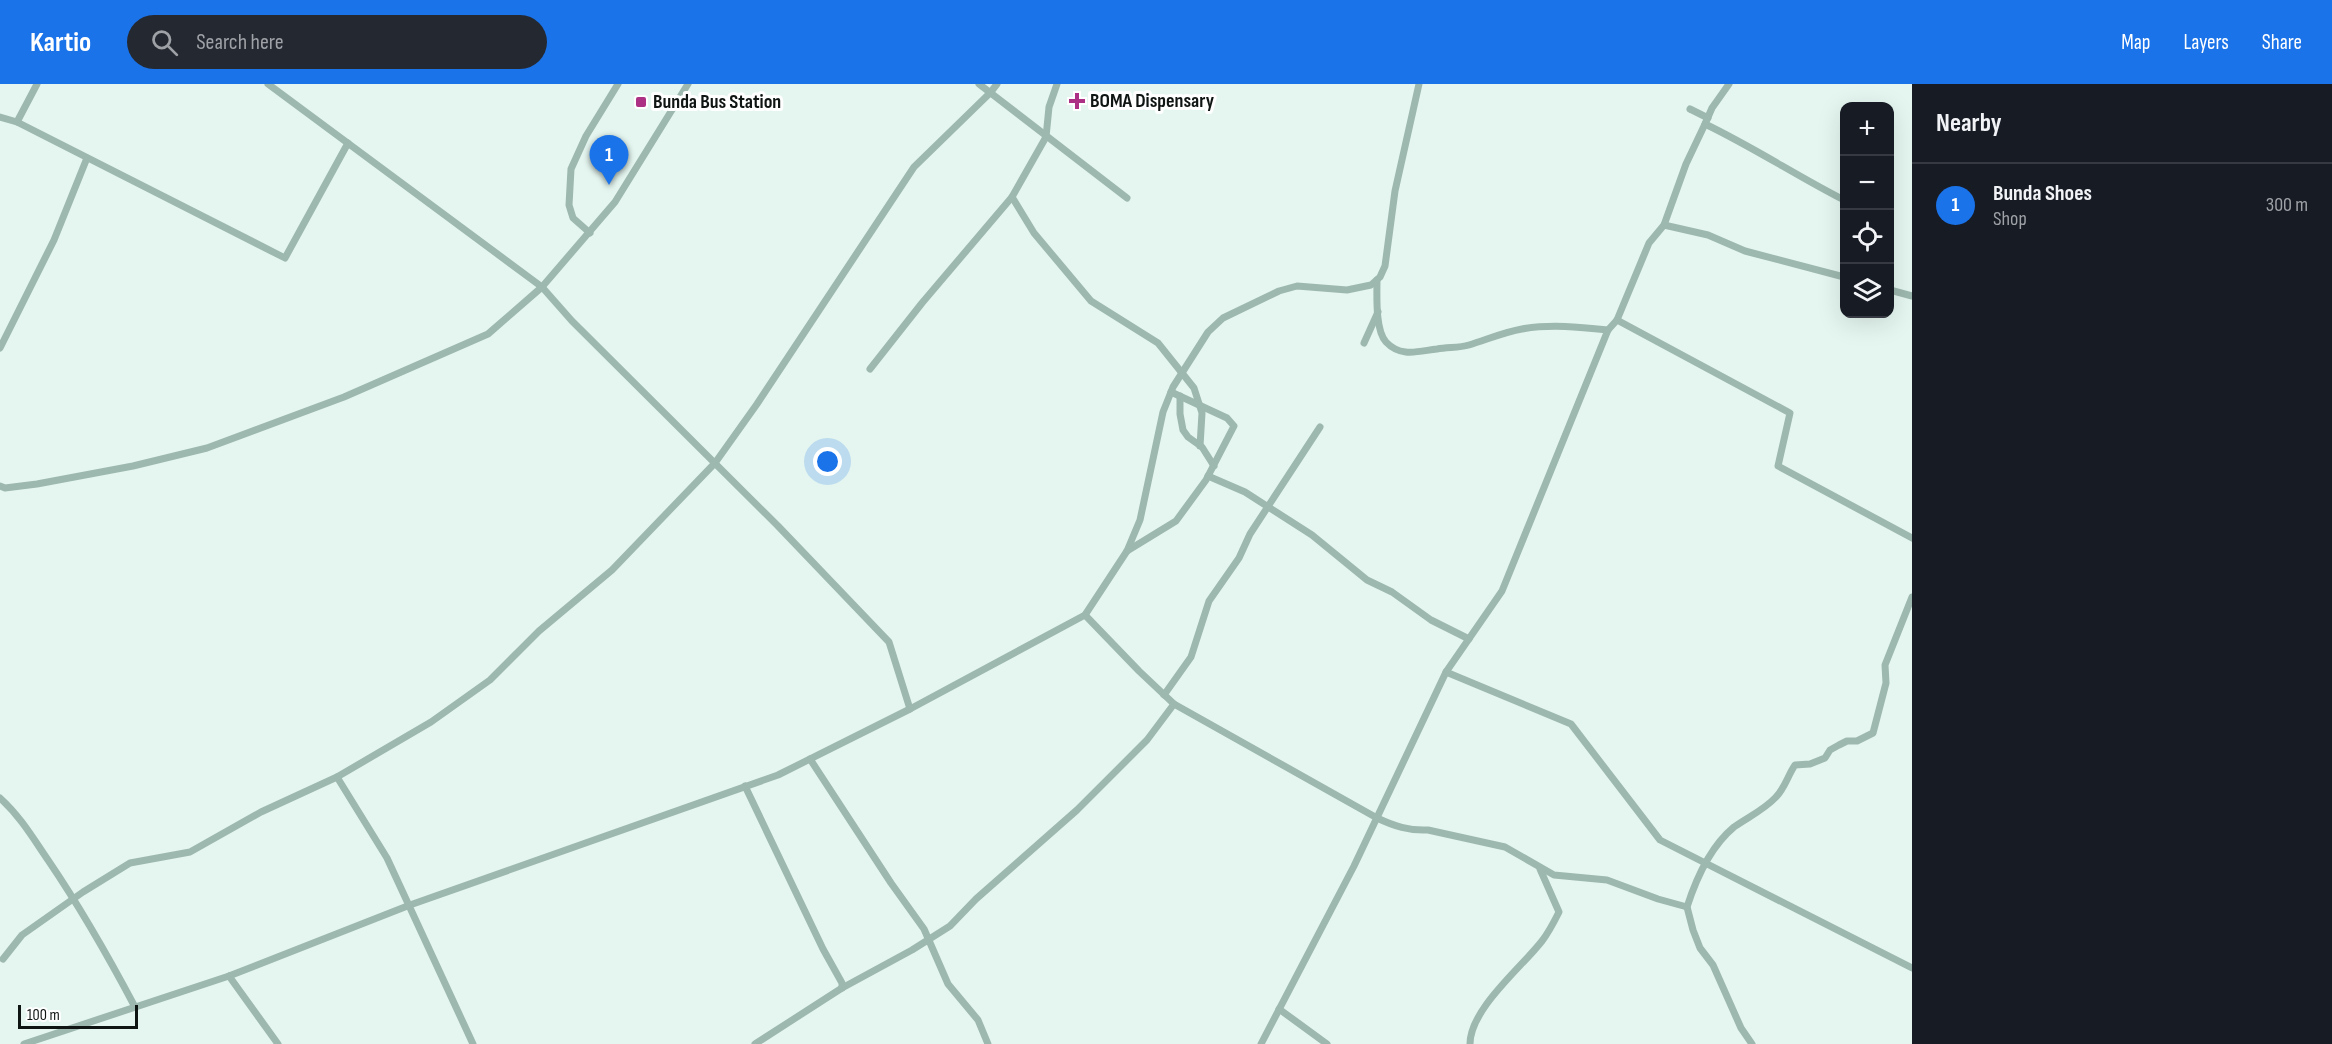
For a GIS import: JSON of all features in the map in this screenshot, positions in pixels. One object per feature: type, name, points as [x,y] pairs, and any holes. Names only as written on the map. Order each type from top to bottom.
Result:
[{"type":"street","points":[[17,122],[37,84]]},
{"type":"street","points":[[268,84],[542,287],[889,642],[910,710]]},
{"type":"street","points":[[590,233],[573,218],[569,205],[571,169],[586,136],[618,84]]},
{"type":"street","points":[[0,486],[5,488],[27,486],[133,466],[207,448],[344,397],[488,334],[542,287],[615,202],[688,84]]},
{"type":"street","points":[[979,84],[1126,198]]},
{"type":"street","points":[[3,959],[22,935],[74,898],[130,863],[190,852],[261,812],[337,777],[431,722],[490,680],[539,632],[612,570],[715,463],[757,404],[914,167],[997,84]]},
{"type":"street","points":[[870,369],[922,303],[1012,197],[1046,137],[1049,107],[1057,84]]},
{"type":"street","points":[[24,1044],[229,976],[410,905],[778,775],[910,710],[1085,615],[1127,551],[1140,520],[1152,454],[1163,412],[1181,374],[1208,332],[1223,318],[1246,306],[1297,286],[1347,290],[1371,285],[1377,279],[1384,266],[1395,191],[1419,84]]},
{"type":"street","points":[[1261,1044],[1377,818],[1446,672],[1502,591],[1608,330],[1617,320],[1649,243],[1664,225],[1686,164],[1706,121],[1729,84]]},
{"type":"street","points":[[1690,110],[1794,174],[1840,197]]},
{"type":"street","points":[[0,117],[17,122],[285,258],[348,143]]},
{"type":"street","points":[[0,348],[54,240],[87,158]]},
{"type":"street","points":[[1012,197],[1034,233],[1091,301],[1158,343],[1194,388],[1202,413],[1200,446]]},
{"type":"street","points":[[1664,225],[1708,235],[1724,244],[1745,251],[1840,276]]},
{"type":"street","points":[[1377,279],[1380,330],[1384,341],[1401,351],[1413,354],[1467,346],[1521,329],[1551,327],[1608,330]]},
{"type":"street","points":[[1894,291],[1912,296]]},
{"type":"street","points":[[1364,343],[1378,312]]},
{"type":"street","points":[[1617,320],[1790,413],[1778,466],[1912,538]]},
{"type":"street","points":[[1127,551],[1176,521],[1208,476],[1234,426],[1227,418],[1171,392]]},
{"type":"street","points":[[1180,396],[1183,430],[1200,446],[1214,466]]},
{"type":"street","points":[[1164,694],[1191,657],[1209,601],[1239,558],[1250,534],[1320,427]]},
{"type":"street","points":[[1208,476],[1245,492],[1312,535],[1367,580],[1392,592],[1431,620],[1469,639]]},
{"type":"street","points":[[1752,1044],[1741,1028],[1713,965],[1700,948],[1693,930],[1687,907],[1694,886],[1722,839],[1735,826],[1754,816],[1776,798],[1796,765],[1810,764],[1825,758],[1830,750],[1839,745],[1848,741],[1857,741],[1872,733],[1886,683],[1885,665],[1912,597]]},
{"type":"street","points":[[1085,615],[1174,704],[1377,818],[1399,828],[1428,830],[1505,847],[1554,875],[1607,880],[1687,907]]},
{"type":"street","points":[[1446,672],[1571,724],[1660,840],[1912,968]]},
{"type":"street","points":[[755,1044],[842,988],[950,926],[976,899],[1077,810],[1147,740],[1174,704]]},
{"type":"street","points":[[810,759],[924,929],[948,984],[978,1020],[988,1044]]},
{"type":"street","points":[[337,777],[387,858],[473,1044]]},
{"type":"street","points":[[745,786],[823,949],[842,983],[842,988]]},
{"type":"street","points":[[0,798],[17,814],[74,898],[135,1007]]},
{"type":"street","points":[[1470,1044],[1470,1036],[1487,1005],[1505,979],[1542,940],[1559,912],[1540,869]]},
{"type":"street","points":[[229,976],[278,1044]]},
{"type":"street","points":[[1279,1009],[1327,1044]]},
{"type":"place","name":"BOMA Dispensary","points":[[1077,101]]},
{"type":"place","name":"Bunda Bus Station","points":[[641,102]]},
{"type":"place","name":"Bunda Shoes","points":[[609,185]]}]
